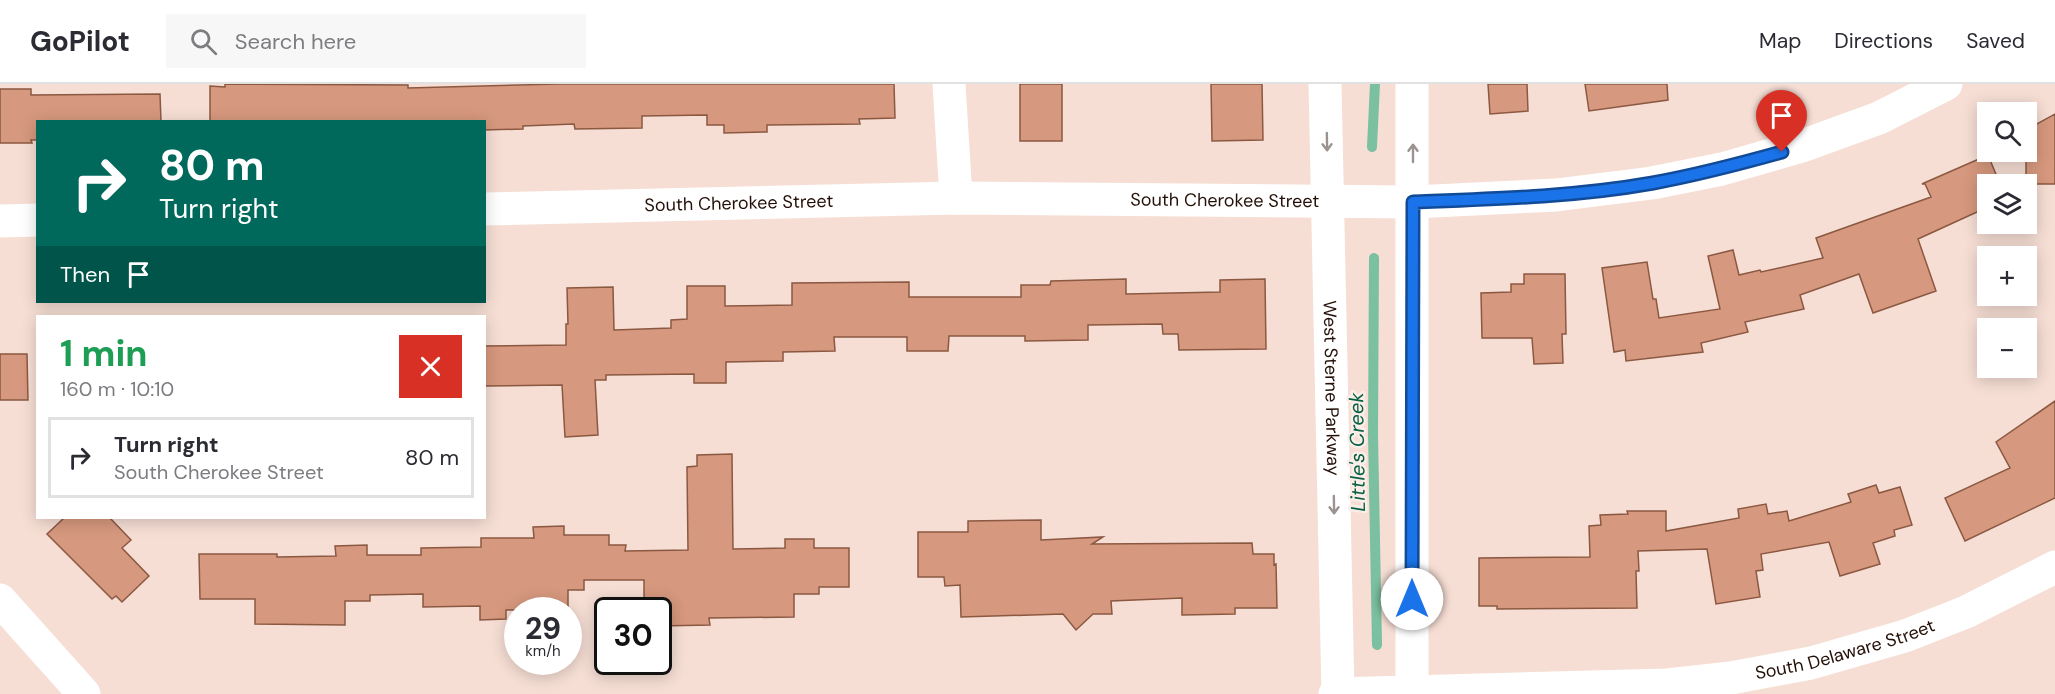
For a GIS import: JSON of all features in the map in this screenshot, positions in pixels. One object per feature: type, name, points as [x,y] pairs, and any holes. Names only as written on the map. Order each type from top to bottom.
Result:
[{"type":"street","points":[[949,84],[956,198]]},
{"type":"street","name":"West Sterne Parkway","points":[[1325,84],[1337,694]]},
{"type":"street","points":[[1412,84],[1412,693]]},
{"type":"street","name":"South Cherokee Street","points":[[486,209],[956,198],[1413,202],[1556,195],[1652,183],[1722,169],[1802,146],[1868,122],[1946,84]]},
{"type":"street","points":[[0,221],[36,220]]},
{"type":"street","name":"South Delaware Street","points":[[1337,694],[1667,686],[1731,678],[1800,665],[1905,636],[1966,612],[2055,567]]},
{"type":"street","points":[[0,600],[84,694]]},
{"type":"building","points":[[225,84],[408,85],[408,88],[558,84],[894,84],[895,118],[859,119],[860,124],[767,125],[767,132],[724,133],[724,125],[707,125],[707,115],[642,116],[642,128],[575,129],[574,124],[486,130],[486,120],[210,120],[210,86],[225,87]]},
{"type":"building","points":[[1020,84],[1062,84],[1062,141],[1020,141]]},
{"type":"building","points":[[1211,84],[1262,84],[1263,140],[1212,141]]},
{"type":"building","points":[[1488,84],[1527,84],[1528,111],[1490,114]]},
{"type":"building","points":[[1585,84],[1667,84],[1668,100],[1589,111]]},
{"type":"building","points":[[0,89],[31,89],[31,95],[160,94],[161,120],[36,120],[36,140],[31,140],[32,143],[0,143]]},
{"type":"building","points":[[2055,114],[2055,184],[2037,184],[2037,174],[2026,174],[2026,162],[2037,162],[2037,124]]},
{"type":"building","points":[[1977,160],[1977,162],[1991,162],[1996,174],[1977,174],[1977,212],[1918,239],[1936,291],[1873,313],[1859,274],[1800,295],[1804,309],[1745,322],[1748,332],[1701,343],[1703,352],[1626,361],[1625,350],[1614,352],[1602,268],[1647,262],[1653,299],[1656,299],[1659,318],[1720,309],[1708,256],[1733,250],[1739,275],[1823,258],[1816,238],[1931,197],[1925,184],[1922,184]]},
{"type":"building","points":[[1524,274],[1565,274],[1566,334],[1562,334],[1563,363],[1534,364],[1532,338],[1482,338],[1481,293],[1511,292],[1511,284],[1524,284]]},
{"type":"building","points":[[1126,279],[1126,294],[1220,292],[1220,280],[1265,279],[1266,349],[1179,350],[1178,334],[1163,334],[1162,324],[1088,325],[1088,340],[1025,341],[1025,336],[949,336],[948,351],[907,351],[907,337],[834,337],[835,351],[783,352],[783,361],[726,362],[726,383],[694,383],[694,374],[606,375],[606,380],[595,380],[598,435],[565,437],[562,385],[486,386],[486,346],[566,345],[567,288],[613,287],[614,330],[671,328],[671,320],[687,319],[687,286],[725,286],[725,306],[792,305],[792,283],[909,282],[909,297],[1021,297],[1021,285],[1050,285],[1051,281]]},
{"type":"building","points":[[0,354],[27,354],[28,400],[0,400]]},
{"type":"building","points":[[2055,401],[2055,498],[1965,541],[1945,498],[2010,468],[1996,442]]},
{"type":"building","points":[[732,454],[733,549],[785,548],[785,539],[814,539],[814,548],[849,548],[849,587],[819,587],[819,594],[794,594],[794,617],[709,618],[710,625],[672,626],[672,597],[644,597],[644,580],[584,580],[584,590],[568,590],[568,597],[504,597],[504,619],[480,620],[480,606],[423,607],[423,594],[370,595],[370,601],[345,601],[345,625],[255,624],[255,599],[200,599],[199,554],[277,554],[277,557],[336,556],[335,546],[367,545],[367,555],[421,555],[421,548],[481,547],[481,538],[534,538],[533,527],[564,526],[564,535],[609,535],[609,545],[626,545],[625,551],[688,550],[687,467],[697,466],[697,455]]},
{"type":"building","points":[[1876,485],[1879,493],[1900,487],[1912,525],[1894,530],[1895,536],[1873,543],[1880,564],[1840,576],[1829,542],[1761,554],[1763,570],[1756,571],[1760,597],[1716,604],[1707,549],[1638,551],[1637,608],[1497,609],[1497,606],[1479,606],[1479,558],[1590,557],[1589,526],[1601,525],[1600,515],[1628,514],[1627,511],[1666,511],[1666,531],[1739,518],[1738,509],[1766,504],[1768,514],[1787,511],[1789,521],[1851,502],[1848,494]]},
{"type":"building","points":[[63,519],[111,519],[131,540],[122,548],[149,576],[122,602],[116,596],[112,599],[47,534]]},
{"type":"building","points":[[1041,520],[1041,540],[1103,537],[1092,544],[1252,543],[1253,554],[1274,554],[1277,608],[1235,608],[1235,614],[1182,615],[1182,598],[1111,601],[1112,614],[1093,614],[1076,630],[1063,614],[961,617],[960,585],[945,586],[944,577],[918,577],[918,532],[968,532],[968,521]]},
{"type":"waterway","name":"Little's Creek","points":[[1372,147],[1375,84]]},
{"type":"waterway","name":"Little's Creek","points":[[1374,258],[1373,434],[1377,645]]},
{"type":"route","points":[[1412,599],[1413,202],[1556,195],[1652,183],[1722,169],[1782,152]]}]
